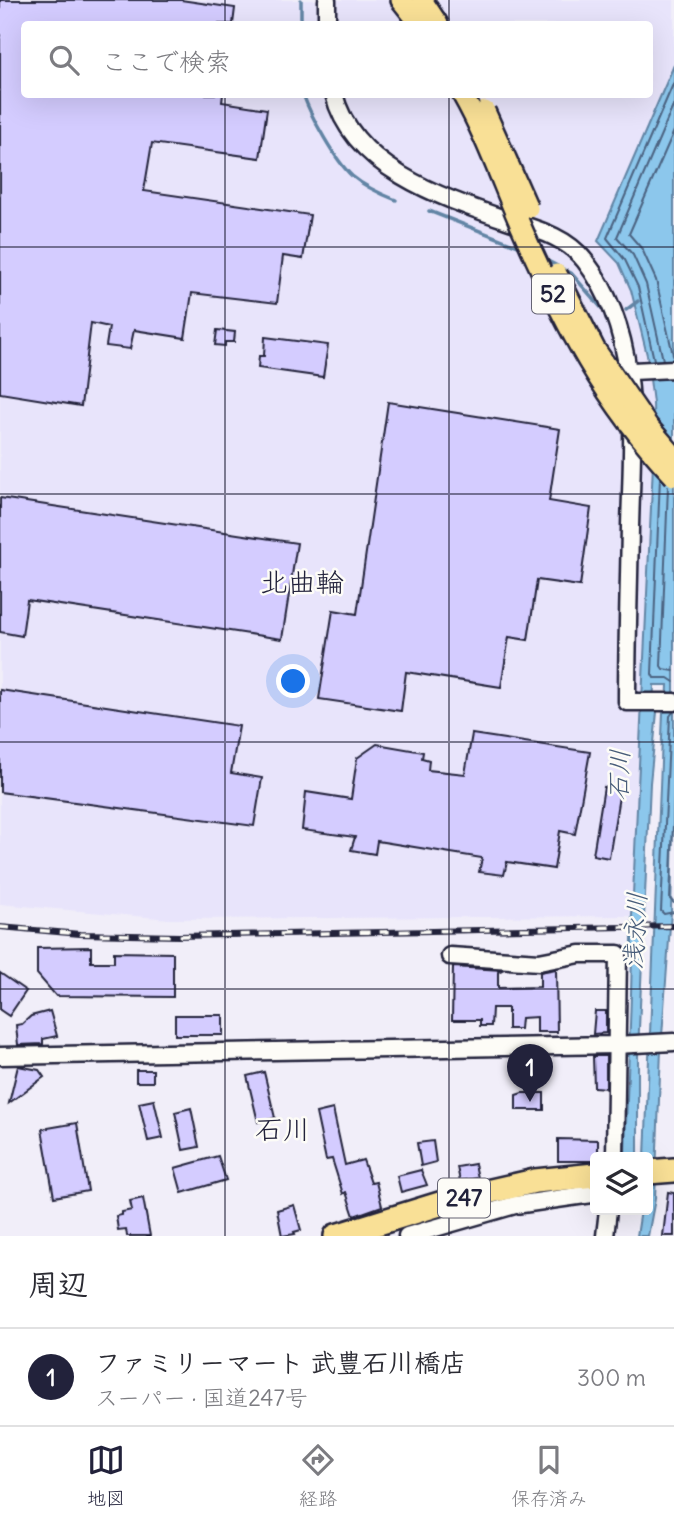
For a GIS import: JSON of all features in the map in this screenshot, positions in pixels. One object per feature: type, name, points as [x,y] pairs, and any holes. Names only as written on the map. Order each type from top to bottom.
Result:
[{"type":"highway","name":"247","points":[[336,1236],[457,1199],[522,1184],[590,1185]]},
{"type":"main road","points":[[401,0],[418,21]]},
{"type":"main road","points":[[422,0],[436,21]]},
{"type":"main road","name":"52","points":[[464,98],[568,328],[601,384],[642,442],[674,476]]},
{"type":"main road","name":"52","points":[[479,98],[549,258],[595,349],[648,426],[674,456]]},
{"type":"street","points":[[327,0],[327,21]]},
{"type":"street","points":[[336,98],[347,126],[374,157],[389,168],[455,202],[547,232],[574,249],[586,261],[609,304],[625,348],[632,436],[627,702],[674,702]]},
{"type":"street","points":[[632,371],[674,369]]},
{"type":"street","points":[[450,956],[539,962],[580,954],[618,954],[619,1044],[615,1152]]},
{"type":"street","points":[[0,1056],[669,1042]]},
{"type":"street","points":[[407,1236],[590,1186]]},
{"type":"street","points":[[605,1236],[607,1215]]},
{"type":"shaded area","points":[[0,0],[674,0],[674,65],[598,241],[619,263],[631,290],[647,355],[653,403],[654,443],[632,916],[169,919],[0,904]]},
{"type":"water","name":"浅永川","points":[[674,65],[674,785],[671,912],[653,1210],[653,1152],[645,1152],[663,713],[667,707],[668,685],[654,685],[653,708],[657,712],[650,783],[638,1051],[638,1152],[625,1152],[632,916],[654,443],[653,403],[647,355],[631,290],[619,263],[598,241]]},
{"type":"water","points":[[640,1215],[652,1215],[648,1236],[637,1236]]},
{"type":"building","points":[[0,0],[181,0],[235,8],[233,21],[21,21],[21,98],[222,98],[222,102],[267,109],[260,158],[152,143],[144,191],[310,215],[303,259],[283,256],[277,303],[192,293],[185,338],[134,330],[130,349],[106,346],[109,327],[91,323],[81,406],[0,393]]},
{"type":"building","points":[[217,330],[235,332],[234,342],[225,342],[225,346],[215,345]]},
{"type":"building","points":[[265,337],[328,345],[323,377],[258,368],[259,356],[264,356]]},
{"type":"building","points":[[388,402],[560,429],[549,501],[591,508],[580,586],[537,580],[528,640],[509,637],[501,687],[406,672],[401,711],[319,699],[333,610],[357,614]]},
{"type":"building","points":[[0,498],[297,543],[282,639],[27,600],[22,636],[0,632]]},
{"type":"building","points":[[0,690],[239,726],[231,773],[262,778],[254,826],[0,792]]},
{"type":"building","points":[[472,734],[590,752],[575,834],[560,831],[554,869],[507,862],[504,875],[479,872],[482,858],[377,841],[375,854],[351,850],[355,837],[302,830],[306,792],[351,799],[357,758],[377,744],[423,752],[422,758],[429,760],[428,770],[465,774]]},
{"type":"building","points":[[604,787],[620,790],[609,858],[593,855]]},
{"type":"building","points":[[91,947],[91,962],[114,962],[114,952],[173,953],[173,997],[56,996],[37,974],[37,948]]},
{"type":"building","points":[[453,967],[502,970],[498,972],[498,988],[540,987],[540,972],[556,969],[557,1032],[537,1032],[537,1017],[521,1018],[520,1029],[508,1029],[508,1008],[492,1008],[491,1026],[480,1026],[480,1020],[452,1020]]},
{"type":"building","points":[[0,973],[26,991],[9,1016],[0,1010]]},
{"type":"building","points":[[50,1011],[57,1036],[43,1039],[43,1044],[18,1045],[16,1025],[22,1024],[31,1016]]},
{"type":"building","points":[[595,1011],[606,1011],[606,1033],[593,1034]]},
{"type":"building","points":[[175,1015],[223,1015],[223,1035],[175,1035]]},
{"type":"building","points":[[593,1056],[606,1056],[606,1088],[594,1087]]},
{"type":"building","points":[[18,1066],[39,1070],[44,1077],[9,1103]]},
{"type":"building","points":[[136,1070],[153,1070],[153,1082],[136,1082]]},
{"type":"building","points":[[264,1072],[275,1118],[258,1122],[247,1076]]},
{"type":"building","points":[[544,1093],[544,1110],[516,1110],[516,1095]]},
{"type":"building","points":[[154,1100],[163,1138],[148,1141],[139,1103]]},
{"type":"building","points":[[191,1108],[199,1147],[183,1150],[175,1112]]},
{"type":"building","points":[[333,1109],[345,1165],[363,1160],[371,1183],[376,1182],[382,1206],[354,1216],[346,1192],[343,1194],[332,1159],[326,1160],[316,1113]]},
{"type":"building","points":[[77,1123],[88,1191],[54,1197],[42,1129]]},
{"type":"building","points":[[558,1139],[598,1140],[598,1152],[590,1152],[590,1161],[558,1161]]},
{"type":"building","points":[[433,1141],[436,1162],[421,1166],[417,1143]]},
{"type":"building","points":[[218,1156],[226,1180],[182,1193],[175,1168]]},
{"type":"building","points":[[475,1164],[478,1178],[460,1181],[457,1167]]},
{"type":"building","points":[[421,1170],[427,1185],[401,1192],[397,1176]]},
{"type":"building","points":[[668,1192],[674,1193],[674,1236],[663,1236]]},
{"type":"building","points":[[143,1198],[150,1236],[127,1236],[126,1229],[118,1230],[116,1216],[132,1210],[130,1201]]},
{"type":"building","points":[[294,1205],[301,1230],[282,1236],[277,1210]]},
{"type":"waterway","points":[[301,0],[301,21]]},
{"type":"waterway","points":[[305,98],[324,138],[345,169],[362,184],[396,200]]},
{"type":"waterway","points":[[429,211],[521,247]]},
{"type":"waterway","points":[[544,259],[571,273],[605,312]]},
{"type":"waterway","points":[[626,310],[638,301]]},
{"type":"railway","points":[[0,927],[80,934],[179,936],[674,926]]},
{"type":"place","name":"ファミリーマート 武豊石川橋店","points":[[530,1102]]},
{"type":"district","name":"北曲輪","points":[[302,582]]},
{"type":"district","name":"石川","points":[[283,1129]]}]
